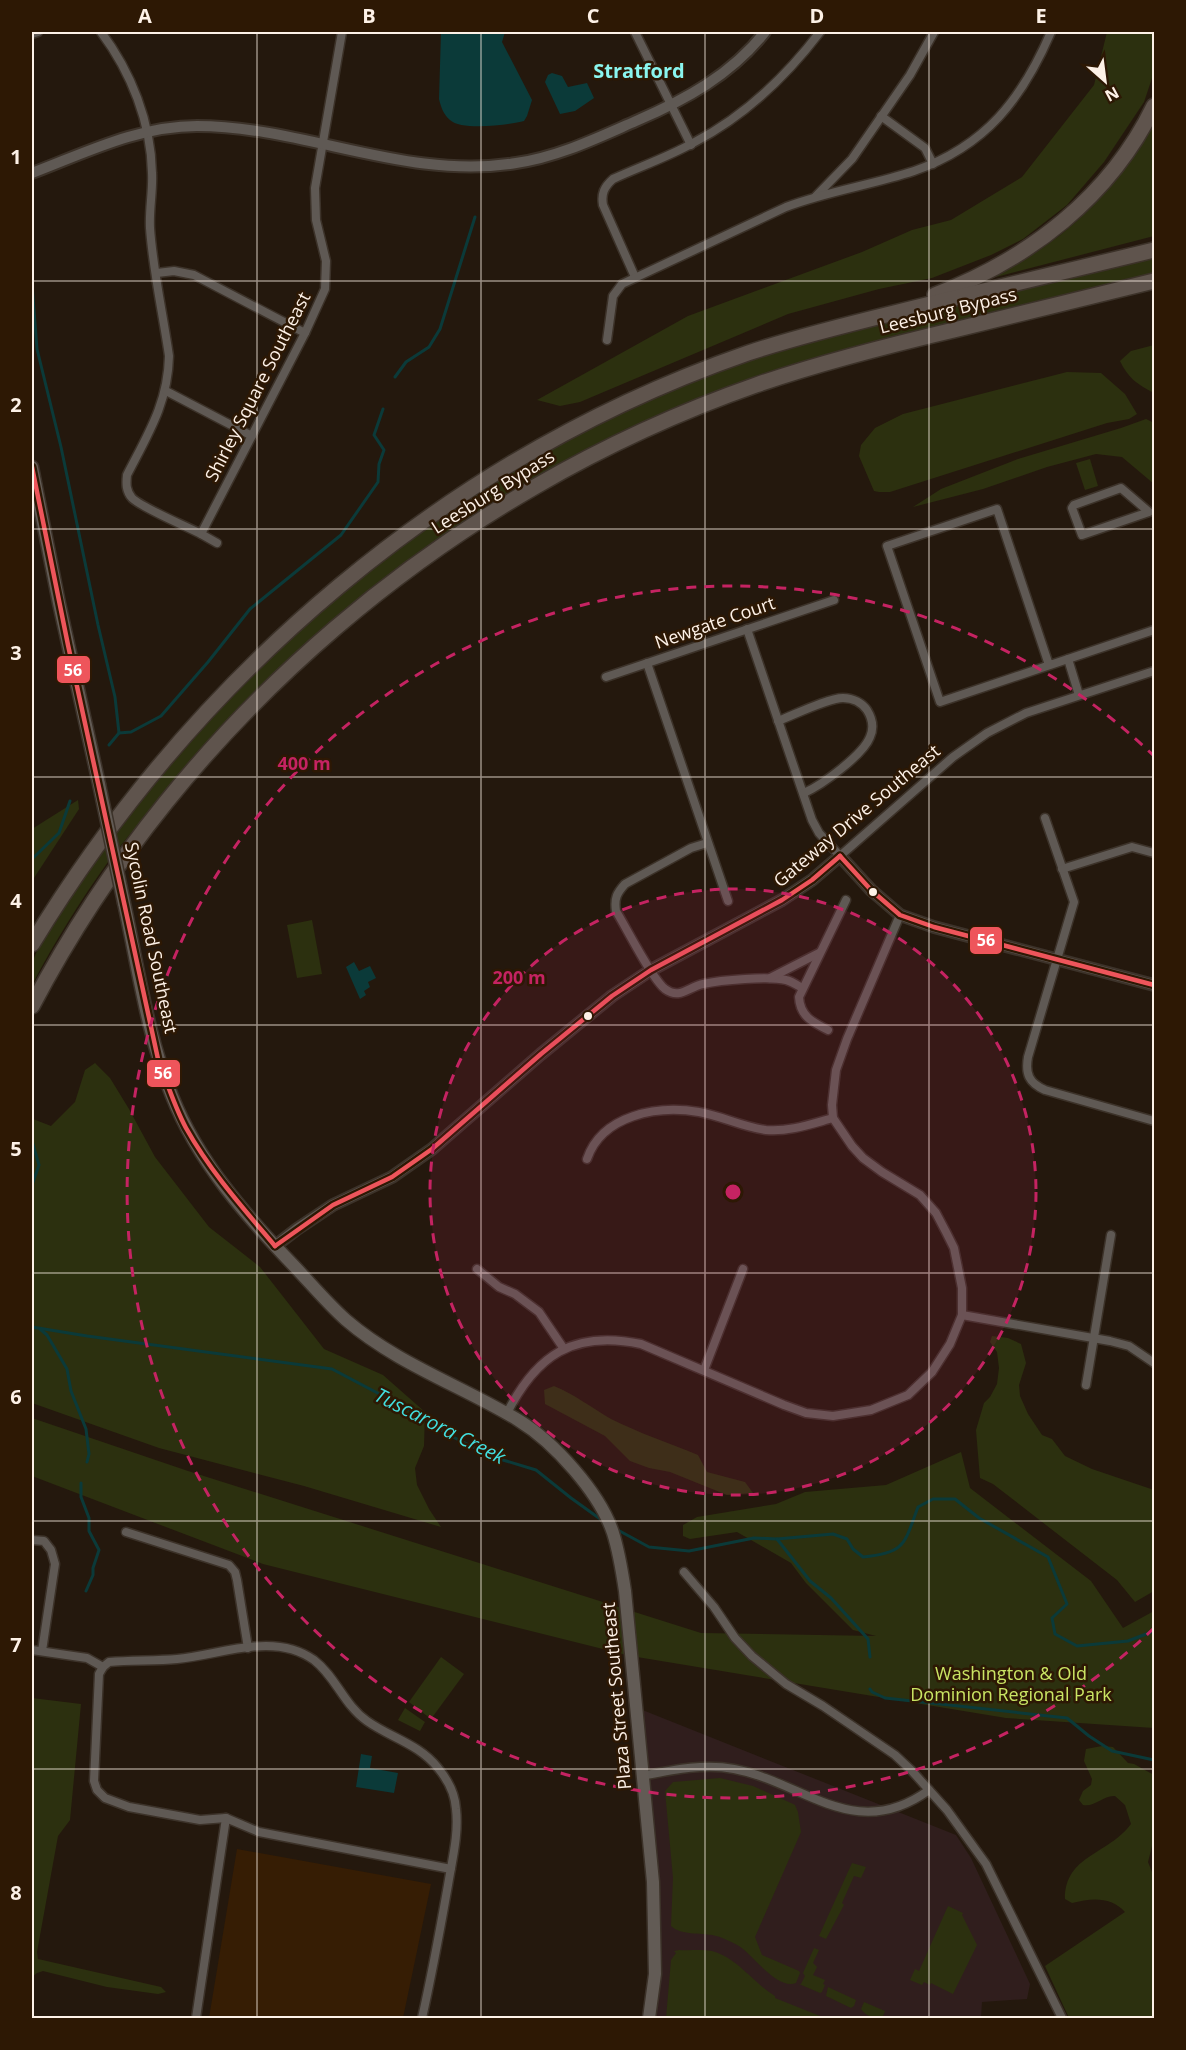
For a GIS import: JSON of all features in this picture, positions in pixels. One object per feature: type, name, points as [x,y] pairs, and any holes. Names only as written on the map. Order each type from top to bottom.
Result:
[{"type":"highway","points":[[873,318],[967,281],[1022,253],[1047,235],[1083,204],[1118,166],[1155,106]]},
{"type":"highway","name":"Leesburg Bypass","points":[[32,944],[99,840],[147,779],[204,714],[299,619],[333,590],[400,540],[524,456],[633,399],[749,353],[873,318],[1155,250]]},
{"type":"highway","name":"Leesburg Bypass","points":[[32,1006],[63,951],[116,870],[175,792],[245,714],[312,648],[384,588],[493,512],[578,462],[617,443],[754,385],[860,352],[1155,281]]},
{"type":"main road","name":"Sycolin Road Southeast","points":[[32,466],[61,614],[147,1013],[158,1059],[171,1096],[186,1127],[216,1176],[275,1246],[347,1320],[411,1363],[506,1415]]},
{"type":"main road","name":"Plaza Street Southeast","points":[[506,1415],[518,1420],[544,1441],[582,1479],[612,1531],[620,1556],[653,1882],[655,1974],[649,2019]]},
{"type":"street","points":[[32,34],[38,32]]},
{"type":"street","points":[[101,32],[120,59],[139,101],[152,157],[150,226],[169,356],[166,391],[161,407],[127,475],[128,490],[137,502],[217,543]]},
{"type":"street","name":"Shirley Square Southeast","points":[[201,534],[321,302],[327,276],[315,204],[315,188],[342,32]]},
{"type":"street","points":[[635,32],[691,145]]},
{"type":"street","points":[[32,173],[116,140],[146,132],[195,126],[222,127],[433,164],[469,167],[516,164],[578,146],[671,106],[720,75],[765,32]]},
{"type":"street","points":[[635,277],[603,205],[604,191],[613,179],[691,145],[734,118],[765,94],[790,69],[820,32]]},
{"type":"street","points":[[816,196],[852,159],[910,75],[934,32]]},
{"type":"street","points":[[607,340],[613,296],[622,284],[786,207],[816,196],[933,164],[970,143],[1008,108],[1034,70],[1051,32]]},
{"type":"street","points":[[881,116],[925,148],[933,164]]},
{"type":"street","points":[[156,273],[174,271],[194,275],[305,333]]},
{"type":"street","points":[[166,391],[252,436]]},
{"type":"street","points":[[1121,488],[1152,514],[1082,535],[1072,507],[1121,488]]},
{"type":"street","points":[[1048,665],[997,509],[887,546],[940,702],[1155,630]]},
{"type":"street","name":"Newgate Court","points":[[606,677],[834,600]]},
{"type":"street","points":[[747,629],[812,820],[819,833],[871,890],[900,915],[935,927],[1155,986]]},
{"type":"street","points":[[1068,659],[1080,695]]},
{"type":"street","points":[[647,663],[728,901]]},
{"type":"street","name":"Gateway Drive Southeast","points":[[275,1246],[324,1210],[392,1177],[432,1149],[586,1015],[651,970],[782,900],[812,880],[970,743],[1026,713],[1155,671]]},
{"type":"street","points":[[778,721],[840,698],[856,701],[864,706],[871,720],[870,738],[862,750],[819,786],[804,793]]},
{"type":"street","points":[[1044,818],[1074,902],[1028,1057],[1026,1068],[1030,1080],[1045,1090],[1155,1120]]},
{"type":"street","points":[[707,843],[691,848],[626,884],[618,892],[615,900],[616,911],[661,986],[673,993],[687,992],[702,984],[770,978],[788,980],[802,988]]},
{"type":"street","points":[[1062,869],[1132,847],[1155,853]]},
{"type":"street","points":[[828,1030],[805,1016],[799,1000],[802,988],[846,900]]},
{"type":"street","points":[[506,1415],[523,1384],[535,1369],[564,1349],[585,1342],[623,1341],[641,1344],[806,1413],[833,1416],[860,1413],[896,1401],[920,1384],[932,1372],[950,1344],[962,1315],[962,1288],[954,1248],[936,1213],[920,1195],[882,1172],[863,1158],[852,1146],[833,1118],[832,1105],[837,1070],[847,1039],[900,915]]},
{"type":"street","points":[[770,978],[820,952]]},
{"type":"street","points":[[587,1160],[593,1144],[608,1129],[620,1122],[653,1111],[669,1109],[701,1112],[739,1125],[768,1130],[788,1130],[833,1118]]},
{"type":"street","points":[[1086,1385],[1111,1235]]},
{"type":"street","points":[[477,1269],[499,1287],[515,1294],[539,1312],[564,1349]]},
{"type":"street","points":[[704,1370],[743,1269]]},
{"type":"street","points":[[962,1315],[1129,1346],[1155,1363]]},
{"type":"street","points":[[126,1532],[229,1565],[235,1572],[237,1580],[248,1648]]},
{"type":"street","points":[[32,1540],[44,1541],[51,1550],[55,1564],[42,1651]]},
{"type":"street","points":[[684,1572],[714,1607],[743,1648],[786,1684],[823,1706],[894,1755],[954,1818],[979,1852],[1062,2019]]},
{"type":"street","points":[[422,2019],[451,1869],[457,1818],[454,1795],[448,1781],[428,1756],[368,1722],[351,1707],[331,1678],[314,1660],[295,1650],[276,1646],[248,1648],[177,1659],[109,1662],[103,1666],[99,1674],[94,1781],[97,1790],[105,1798],[129,1807],[200,1820],[226,1818],[259,1832],[451,1869]]},
{"type":"street","points":[[32,1650],[87,1658],[103,1666]]},
{"type":"street","points":[[642,1776],[689,1768],[732,1769],[750,1773],[827,1805],[843,1810],[861,1811],[899,1806],[929,1790]]},
{"type":"street","points":[[196,2019],[226,1818]]},
{"type":"shaded area","points":[[635,1707],[956,1835],[971,1858],[1030,1984],[1027,1999],[982,2002],[981,2018],[649,2018],[655,1974]]},
{"type":"shaded area","points":[[237,1849],[431,1884],[403,2018],[209,2018]]},
{"type":"green space","points":[[1107,32],[1154,32],[1154,72],[1144,102],[1104,162],[1067,205],[1023,239],[991,255],[932,278],[879,289],[788,314],[580,402],[560,406],[537,400],[688,316],[862,252],[912,230],[951,220],[1022,177],[1094,85]]},
{"type":"green space","points":[[1154,120],[1154,236],[992,278],[1043,247],[1086,212],[1123,170]]},
{"type":"green space","points":[[1154,256],[1154,273],[855,347],[790,366],[694,400],[585,451],[480,512],[380,582],[333,620],[266,682],[119,848],[77,907],[32,985],[31,971],[36,953],[75,892],[137,807],[198,734],[263,666],[333,602],[407,543],[485,489],[567,441],[652,399],[740,363],[830,336]]},
{"type":"green space","points":[[1154,345],[1154,393],[1134,380],[1120,361],[1131,351]]},
{"type":"green space","points":[[1067,372],[1101,373],[1125,394],[1137,414],[1129,419],[1107,423],[890,492],[874,491],[859,456],[861,445],[875,428],[903,414]]},
{"type":"green space","points":[[1146,419],[1154,423],[1154,484],[1122,457],[1096,454],[1047,467],[983,489],[913,507],[941,489],[1018,459]]},
{"type":"green space","points":[[1090,459],[1098,486],[1085,490],[1076,463]]},
{"type":"green space","points":[[78,800],[79,809],[32,881],[32,829]]},
{"type":"green space","points":[[312,920],[322,974],[297,978],[287,925]]},
{"type":"green space","points":[[95,1063],[110,1078],[155,1157],[209,1227],[260,1267],[324,1349],[383,1375],[425,1412],[424,1446],[415,1468],[417,1485],[441,1527],[304,1486],[159,1448],[32,1403],[32,1120],[51,1126],[75,1102],[85,1070]]},
{"type":"green space","points":[[992,1336],[1008,1338],[1021,1344],[1026,1363],[1019,1385],[1020,1396],[1028,1414],[1042,1435],[1052,1439],[1065,1456],[1092,1469],[1154,1490],[1154,1591],[1135,1602],[1117,1580],[993,1484],[980,1478],[976,1430],[984,1403],[997,1384],[999,1368],[997,1352],[990,1342]]},
{"type":"green space","points":[[554,1386],[611,1419],[698,1455],[707,1472],[745,1482],[753,1493],[727,1495],[670,1472],[630,1461],[605,1436],[545,1404],[544,1390]]},
{"type":"green space","name":"Washington & Old Dominion Regional Park","points":[[32,1418],[188,1471],[701,1633],[876,1636],[853,1630],[806,1583],[791,1563],[737,1532],[690,1539],[683,1536],[683,1525],[697,1517],[776,1504],[805,1492],[886,1485],[961,1452],[970,1488],[1091,1581],[1123,1628],[1154,1611],[1154,1728],[1006,1718],[631,1656],[263,1564],[32,1476]]},
{"type":"green space","points":[[441,1657],[464,1674],[431,1719],[409,1702]]},
{"type":"green space","points":[[32,1698],[81,1704],[70,1820],[58,1836],[37,1952],[38,1959],[161,1987],[166,1992],[158,1994],[107,1987],[43,1971],[32,1977]]},
{"type":"green space","points":[[405,1708],[425,1722],[420,1731],[398,1720]]},
{"type":"green space","points":[[1102,1746],[1113,1747],[1128,1763],[1154,1775],[1154,1838],[1148,1862],[1154,1877],[1154,2018],[1069,2018],[1045,1966],[1125,1912],[1107,1901],[1093,1899],[1072,1903],[1065,1899],[1067,1884],[1072,1873],[1080,1864],[1122,1834],[1131,1824],[1125,1805],[1115,1796],[1088,1805],[1083,1805],[1079,1800],[1083,1791],[1091,1785],[1092,1779],[1084,1761],[1086,1749]]},
{"type":"green space","points":[[720,1778],[753,1786],[795,1805],[798,1812],[801,1832],[755,1937],[762,1955],[799,1971],[796,1983],[781,1982],[739,1946],[729,1941],[712,1935],[680,1931],[671,1926],[673,1878],[665,1791],[673,1782]]},
{"type":"green space","points":[[852,1863],[866,1867],[861,1878],[854,1876],[842,1903],[844,1905],[826,1939],[819,1936]]},
{"type":"green space","points":[[948,1906],[963,1913],[977,1945],[953,1994],[931,1983],[930,1985],[924,1982],[922,1985],[910,1980],[915,1969],[919,1971]]},
{"type":"green space","points":[[814,1948],[819,1950],[813,1963],[817,1967],[813,1975],[825,1980],[820,1993],[799,1984],[805,1976],[803,1973]]},
{"type":"green space","points":[[708,1950],[721,1954],[730,1959],[775,1998],[825,2018],[666,2018],[671,1960],[676,1953],[674,1951]]},
{"type":"green space","points":[[828,1987],[856,2000],[854,2006],[851,2008],[826,1996]]},
{"type":"green space","points":[[864,2002],[885,2011],[883,2016],[888,2018],[877,2018],[866,2014],[861,2009]]},
{"type":"water","points":[[441,32],[505,32],[502,42],[532,100],[524,121],[474,126],[456,123],[448,118],[439,99]]},
{"type":"water","points":[[552,73],[562,76],[568,87],[587,83],[594,98],[575,111],[560,114],[545,82],[548,75]]},
{"type":"water","points":[[354,962],[359,971],[370,966],[376,978],[368,982],[370,987],[364,991],[366,995],[360,999],[346,967]]},
{"type":"water","points":[[361,1754],[372,1756],[370,1768],[398,1773],[394,1793],[356,1787]]},
{"type":"waterway","points":[[395,377],[406,362],[429,347],[440,329],[475,217]]},
{"type":"waterway","points":[[32,284],[37,349],[61,447],[115,697],[119,733]]},
{"type":"waterway","points":[[109,745],[119,733],[131,732],[161,716],[250,609],[341,535],[378,482],[379,464],[384,450],[374,435],[383,409]]},
{"type":"waterway","points":[[32,859],[59,833],[70,801]]},
{"type":"waterway","name":"Tuscarora Creek","points":[[32,1141],[39,1165],[32,1185]]},
{"type":"waterway","name":"Tuscarora Creek","points":[[32,1327],[332,1369],[423,1417],[447,1434],[493,1457],[536,1470],[603,1521]]},
{"type":"waterway","points":[[40,1329],[47,1335],[67,1369],[71,1391],[86,1429],[89,1454],[87,1462]]},
{"type":"waterway","points":[[81,1483],[81,1497],[89,1518],[89,1531],[99,1550],[93,1575],[86,1591]]},
{"type":"waterway","name":"Tuscarora Creek","points":[[616,1529],[649,1547],[689,1551],[754,1538],[777,1539],[833,1534],[847,1539],[853,1549],[863,1557],[888,1553],[896,1549],[906,1538],[918,1507],[933,1499],[955,1499],[979,1518],[1048,1557],[1067,1604],[1052,1618],[1055,1634],[1077,1646],[1128,1641],[1154,1631]]},
{"type":"waterway","points":[[777,1539],[810,1581],[831,1598],[868,1639],[870,1657]]},
{"type":"waterway","points":[[870,1689],[885,1698],[1067,1718],[1112,1751],[1154,1760]]},
{"type":"transit line","name":"56","points":[[32,467],[68,645],[158,1059],[178,1111],[195,1144],[228,1189],[275,1246]]},
{"type":"transit line","name":"56","points":[[840,856],[871,890],[900,915],[934,927],[1154,985]]},
{"type":"transit line","name":"56","points":[[275,1246],[333,1205],[392,1177],[432,1149],[612,996],[651,970],[782,900],[812,880],[840,856]]},
{"type":"district","name":"Stratford","points":[[639,71]]}]
